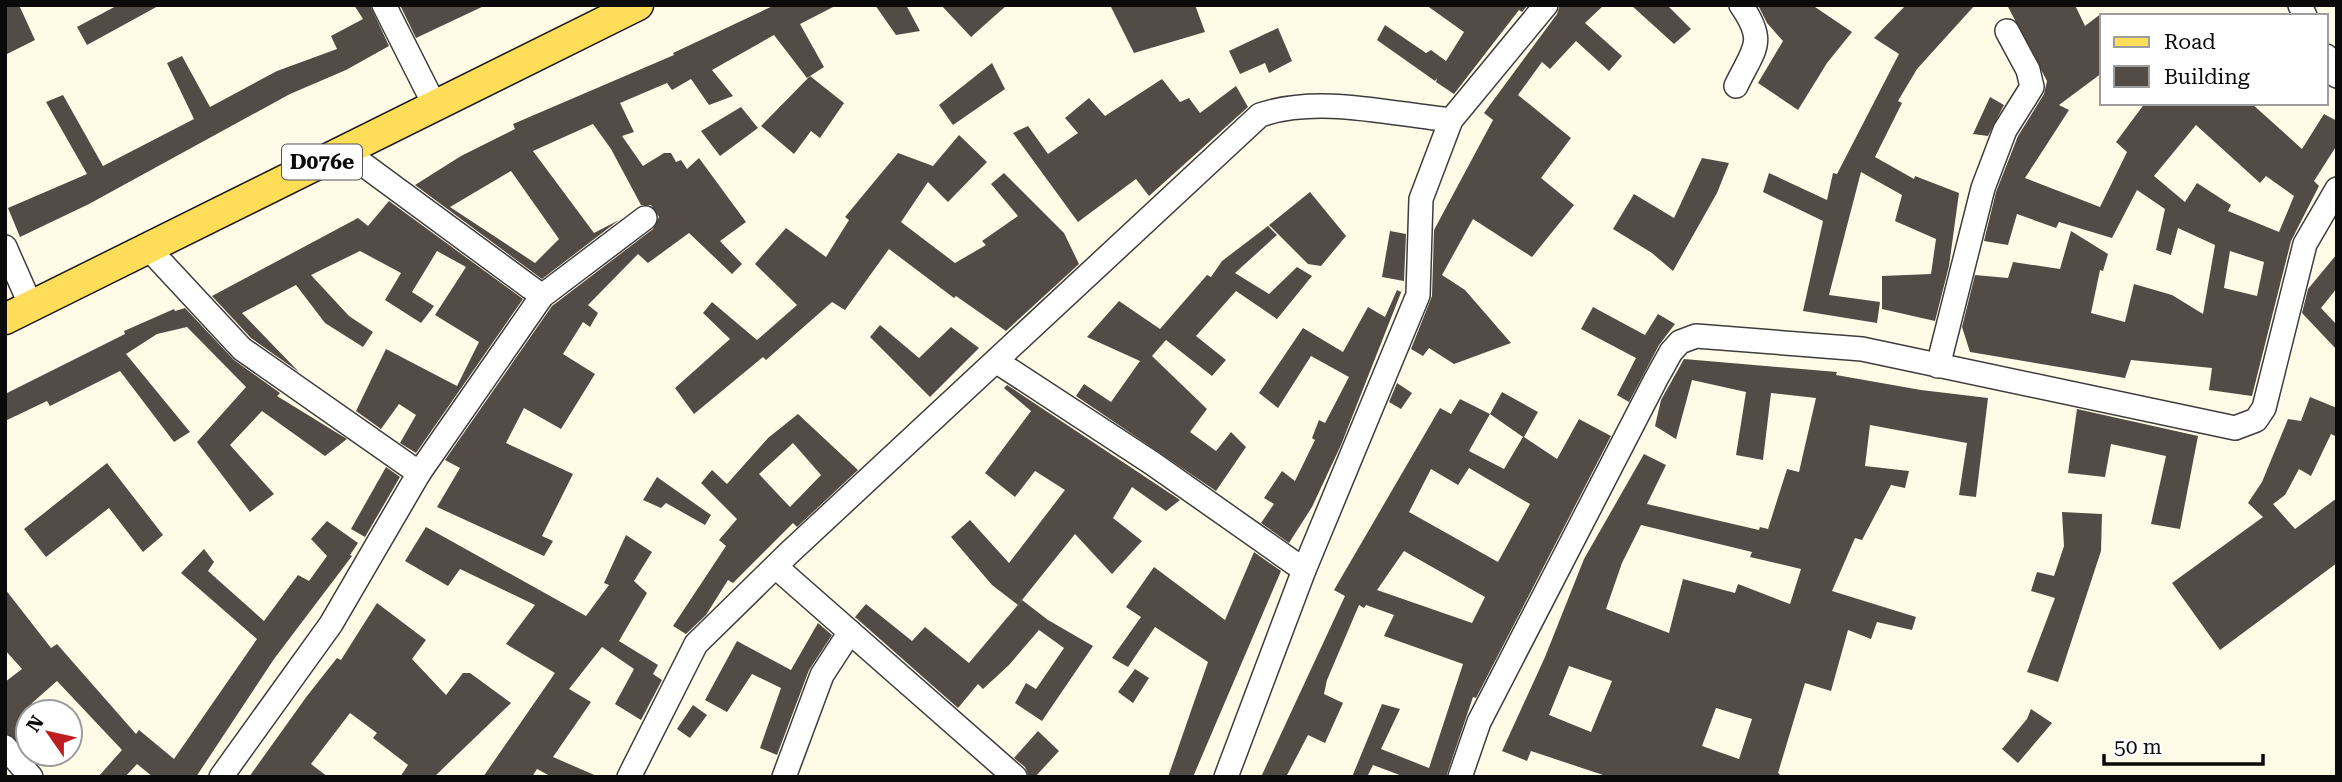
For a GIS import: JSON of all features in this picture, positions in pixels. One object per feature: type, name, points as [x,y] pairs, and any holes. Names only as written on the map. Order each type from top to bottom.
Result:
[{"type":"main road","name":"D076e","points":[[18,313],[638,5]]},
{"type":"street","points":[[384,5],[435,106]]},
{"type":"street","points":[[1226,777],[1304,570],[1418,295],[1421,199],[1451,120],[1546,5]]},
{"type":"street","points":[[1736,86],[1758,41],[1755,26],[1741,5]]},
{"type":"street","points":[[1938,366],[1983,188],[2005,130],[2032,87],[2028,69],[2007,31]]},
{"type":"street","points":[[2328,60],[2337,76]]},
{"type":"street","points":[[629,777],[696,644],[1260,115],[1283,108],[1312,106],[1451,120]]},
{"type":"street","points":[[345,151],[542,296]]},
{"type":"street","points":[[1460,777],[1479,722],[1656,379],[1680,342],[1696,336],[1862,349],[2235,428],[2256,420],[2264,408],[2305,244],[2337,189]]},
{"type":"street","points":[[221,777],[331,624],[419,473],[542,296],[645,218]]},
{"type":"street","points":[[5,247],[18,313]]},
{"type":"street","points":[[148,248],[242,349],[419,473]]},
{"type":"street","points":[[996,361],[1152,463],[1304,570]]},
{"type":"street","points":[[776,567],[1015,777]]},
{"type":"street","points":[[785,777],[822,675],[850,632]]},
{"type":"street","points":[[5,747],[31,777]]},
{"type":"building","points":[[5,5],[19,5],[35,40],[5,55]]},
{"type":"building","points":[[118,5],[160,5],[87,45],[77,27]]},
{"type":"building","points":[[354,5],[370,5],[389,46],[346,70],[290,94],[89,204],[20,237],[8,208],[87,174],[46,102],[63,95],[103,166],[194,119],[167,63],[182,56],[210,107],[277,71],[337,49],[331,36],[363,19]]},
{"type":"building","points":[[400,5],[486,5],[416,38]]},
{"type":"building","points":[[775,5],[837,5],[800,24],[824,67],[807,78],[774,35],[712,70],[733,96],[709,105],[691,79],[672,90],[667,83],[620,103],[634,132],[622,136],[643,166],[664,153],[671,153],[676,162],[681,160],[687,169],[699,158],[746,222],[720,241],[742,264],[732,274],[689,233],[648,263],[638,254],[588,305],[598,313],[590,327],[583,322],[563,354],[595,374],[561,429],[524,408],[506,443],[573,474],[542,536],[553,541],[544,556],[437,507],[460,468],[445,460],[552,306],[653,229],[659,217],[651,205],[641,205],[611,149],[593,124],[533,151],[594,233],[619,220],[542,279],[415,185],[461,156],[515,129],[513,124],[674,55],[673,53]],"holes":[[[511,171],[559,239],[535,263],[450,207]]]},
{"type":"building","points":[[875,5],[906,5],[920,31],[896,35]]},
{"type":"building","points":[[941,5],[1007,5],[971,37]]},
{"type":"building","points":[[1110,5],[1195,5],[1205,32],[1134,53]]},
{"type":"building","points":[[1426,5],[1528,5],[1522,12],[1519,10],[1454,94],[1436,82],[1437,78],[1435,81],[1377,40],[1385,25],[1426,53],[1431,50],[1446,61],[1464,32]]},
{"type":"building","points":[[1560,5],[1604,5],[1585,23],[1622,56],[1609,71],[1576,41],[1550,69],[1542,62],[1518,95],[1571,138],[1541,178],[1574,205],[1532,257],[1473,219],[1442,275],[1465,290],[1511,343],[1454,364],[1429,348],[1423,356],[1411,349],[1432,296],[1434,230],[1493,120],[1484,113],[1557,14]]},
{"type":"building","points":[[1631,5],[1667,5],[1691,29],[1674,44]]},
{"type":"building","points":[[1758,5],[1812,5],[1852,32],[1827,63],[1798,110],[1758,83],[1783,41],[1767,23]]},
{"type":"building","points":[[1906,5],[1975,5],[1917,69],[1898,101],[1902,103],[1875,157],[1914,179],[1915,176],[1959,193],[1949,266],[1935,321],[1882,309],[1882,276],[1931,274],[1936,239],[1895,221],[1902,195],[1861,172],[1829,295],[1880,302],[1877,323],[1803,311],[1823,221],[1763,192],[1769,173],[1827,200],[1833,173],[1837,174],[1899,54],[1874,38]]},
{"type":"building","points":[[2007,5],[2075,5],[2085,26],[2100,15],[2100,74],[2059,105],[2069,110],[2025,178],[2100,207],[2127,152],[2116,142],[2144,105],[2253,105],[2302,149],[2324,114],[2337,121],[2337,145],[2314,181],[2319,186],[2291,241],[2252,396],[2209,390],[2212,368],[2131,360],[2125,378],[1970,352],[1962,327],[1975,275],[2008,278],[2013,262],[2060,269],[2071,231],[2108,254],[2103,271],[2100,270],[2091,313],[2125,322],[2134,284],[2172,295],[2203,314],[2215,245],[2178,228],[2171,255],[2156,250],[2165,209],[2137,190],[2112,238],[2059,222],[2056,228],[2017,214],[2008,245],[1984,241],[1996,192],[2018,136],[2044,94],[2047,81]],"holes":[[[2196,125],[2260,183],[2266,176],[2294,196],[2279,232],[2228,211],[2231,205],[2197,183],[2185,202],[2154,176]],[[2230,251],[2264,262],[2257,296],[2224,288]]]},
{"type":"building","points":[[1278,28],[1292,61],[1269,73],[1265,63],[1240,74],[1229,51]]},
{"type":"building","points":[[992,63],[1005,89],[953,125],[939,105]]},
{"type":"building","points":[[810,76],[844,103],[820,138],[811,131],[794,154],[761,126]]},
{"type":"building","points":[[1162,79],[1180,102],[1189,98],[1200,113],[1236,86],[1248,107],[1149,196],[1136,179],[1078,222],[1013,133],[1028,126],[1048,154],[1078,133],[1065,118],[1089,98],[1105,116]]},
{"type":"building","points":[[1990,97],[2004,105],[1988,136],[1973,134]]},
{"type":"building","points":[[741,107],[758,128],[720,156],[701,131]]},
{"type":"building","points":[[959,135],[987,162],[948,202],[928,182],[901,222],[955,263],[986,245],[982,241],[1018,216],[991,184],[1004,173],[1064,233],[1079,264],[1006,331],[956,296],[954,298],[889,249],[845,310],[832,302],[766,360],[763,357],[694,414],[675,388],[730,339],[703,313],[712,302],[757,340],[797,305],[755,264],[786,228],[826,257],[849,220],[845,217],[898,153],[933,166]]},
{"type":"building","points":[[1702,158],[1729,163],[1717,193],[1673,271],[1652,253],[1613,229],[1634,194],[1674,218]]},
{"type":"building","points":[[1310,192],[1346,236],[1321,266],[1308,264],[1269,225]]},
{"type":"building","points":[[389,201],[523,299],[416,453],[400,443],[416,415],[399,404],[381,429],[356,411],[386,349],[457,386],[479,342],[435,315],[466,267],[437,251],[412,292],[434,306],[421,323],[385,300],[401,273],[360,251],[311,275],[349,316],[373,332],[363,347],[325,323],[296,285],[242,313],[299,372],[251,338],[212,296],[358,218],[368,226]]},
{"type":"building","points":[[1268,226],[1277,235],[1235,273],[1269,294],[1297,267],[1312,276],[1277,319],[1236,291],[1196,336],[1226,360],[1212,376],[1166,340],[1152,356],[1207,409],[1190,432],[1216,451],[1231,432],[1246,447],[1216,491],[1076,396],[1084,384],[1111,402],[1140,361],[1087,337],[1119,301],[1160,329],[1207,275],[1211,277],[1222,261]]},
{"type":"building","points":[[1390,231],[1406,234],[1404,281],[1382,277]]},
{"type":"building","points":[[2337,254],[2337,288],[2321,308],[2337,325],[2337,350],[2302,313],[2308,289]]},
{"type":"building","points":[[1404,285],[1341,445],[1312,507],[1289,543],[1261,523],[1274,504],[1264,498],[1282,471],[1295,481],[1315,440],[1312,438],[1319,420],[1325,423],[1349,377],[1311,356],[1278,408],[1259,393],[1303,328],[1343,352],[1368,307],[1385,317],[1397,290],[1401,292]]},
{"type":"building","points":[[1593,307],[1645,335],[1658,314],[1675,324],[1659,345],[1629,402],[1617,395],[1636,358],[1581,329]]},
{"type":"building","points":[[185,308],[234,360],[280,393],[277,396],[347,439],[325,456],[262,411],[230,445],[274,494],[250,512],[197,442],[246,387],[187,327],[157,334],[126,354],[190,432],[174,442],[120,371],[50,406],[47,401],[5,421],[5,394],[125,334],[124,331],[174,309]]},
{"type":"building","points":[[880,325],[919,358],[951,327],[979,348],[930,397],[870,337]]},
{"type":"building","points":[[1684,359],[1837,372],[1836,375],[1921,390],[1988,398],[1976,497],[1959,495],[1967,443],[1870,425],[1865,466],[1909,471],[1905,488],[1891,485],[1862,540],[1855,538],[1832,591],[1916,617],[1912,630],[1877,622],[1871,639],[1848,630],[1831,691],[1805,683],[1778,773],[1783,777],[1609,777],[1531,751],[1527,761],[1502,751],[1545,657],[1584,559],[1644,454],[1666,465],[1647,504],[1759,530],[1760,527],[1768,529],[1787,469],[1799,472],[1816,398],[1771,393],[1763,460],[1736,455],[1746,392],[1692,380],[1676,439],[1655,426],[1661,400]],"holes":[[[1641,525],[1752,552],[1750,557],[1801,569],[1790,604],[1738,584],[1735,593],[1683,579],[1669,633],[1606,609],[1622,563]],[[1569,666],[1612,681],[1591,732],[1549,715]],[[1716,708],[1752,719],[1739,759],[1702,746]]]},
{"type":"building","points":[[1397,383],[1412,393],[1401,409],[1389,402]]},
{"type":"building","points":[[1007,385],[1180,500],[1166,511],[1132,487],[1113,518],[1142,541],[1112,574],[1075,534],[1018,605],[992,585],[951,537],[970,520],[1009,563],[1065,490],[1035,471],[1015,497],[985,473],[1031,411],[1004,388]]},
{"type":"building","points":[[1502,392],[1538,412],[1524,437],[1557,459],[1579,419],[1611,436],[1476,698],[1473,697],[1446,777],[1405,777],[1373,765],[1367,777],[1352,777],[1382,704],[1400,709],[1381,749],[1429,768],[1463,664],[1384,636],[1394,615],[1359,605],[1327,680],[1324,694],[1343,703],[1325,743],[1308,735],[1286,777],[1261,777],[1345,596],[1334,590],[1440,408],[1451,414],[1460,399],[1490,414]],"holes":[[[1490,414],[1523,437],[1504,469],[1469,451]],[[1469,468],[1530,504],[1498,562],[1409,512],[1431,469],[1458,485]],[[1404,551],[1485,597],[1472,623],[1377,590]]]},
{"type":"building","points":[[2310,397],[2337,408],[2337,437],[2331,434],[2311,476],[2299,469],[2285,495],[2273,504],[2295,529],[2337,498],[2337,563],[2220,650],[2172,583],[2263,517],[2248,503],[2262,482],[2288,419],[2301,421]]},
{"type":"building","points":[[2077,409],[2198,436],[2180,529],[2151,524],[2166,456],[2111,444],[2105,477],[2068,473]]},
{"type":"building","points":[[798,414],[858,470],[797,527],[793,523],[733,583],[728,580],[706,615],[686,634],[673,626],[726,546],[719,540],[737,519],[701,483],[712,470],[727,484],[768,438]],"holes":[[[793,443],[821,475],[790,507],[759,474]]]},
{"type":"building","points":[[107,463],[163,535],[143,552],[109,508],[46,557],[24,529]]},
{"type":"building","points":[[386,467],[400,477],[365,537],[351,529]]},
{"type":"building","points":[[657,477],[711,515],[705,525],[666,503],[661,508],[643,500]]},
{"type":"building","points":[[2062,512],[2102,514],[2101,551],[2058,682],[2027,672],[2055,598],[2031,591],[2037,572],[2054,576],[2064,546]]},
{"type":"building","points":[[327,521],[358,543],[350,555],[352,556],[274,659],[196,777],[153,777],[137,764],[125,777],[98,777],[122,750],[84,710],[84,698],[73,698],[57,681],[38,698],[14,698],[14,739],[5,733],[5,682],[22,669],[5,650],[5,589],[51,648],[57,644],[136,734],[139,730],[174,759],[257,639],[181,573],[204,549],[214,562],[208,571],[264,621],[298,575],[309,581],[327,556],[311,539]]},
{"type":"building","points":[[426,527],[586,616],[609,585],[604,583],[626,535],[652,552],[634,581],[647,593],[619,641],[658,665],[653,674],[662,680],[641,720],[615,704],[634,669],[602,647],[569,689],[591,702],[553,757],[599,777],[552,777],[537,769],[532,777],[483,777],[555,673],[506,644],[535,605],[460,569],[448,586],[405,561]]},
{"type":"building","points":[[1254,552],[1281,571],[1193,777],[1168,777],[1208,662],[1155,627],[1128,667],[1112,658],[1141,617],[1126,607],[1154,567],[1225,620]]},
{"type":"building","points":[[1022,600],[1048,620],[1093,646],[1042,721],[1015,703],[1026,683],[1036,689],[1064,648],[1039,630],[1009,665],[983,689],[978,684],[958,708],[855,617],[866,604],[912,641],[925,627],[969,663]]},
{"type":"building","points":[[377,603],[426,640],[412,659],[446,695],[463,673],[470,673],[511,703],[434,777],[400,777],[408,765],[373,738],[377,733],[350,713],[311,764],[328,777],[249,777],[307,696],[337,658],[341,660]]},
{"type":"building","points":[[818,623],[832,635],[809,670],[777,755],[760,748],[781,688],[752,674],[727,712],[705,700],[737,641],[791,670]]},
{"type":"building","points":[[1135,669],[1149,678],[1133,703],[1118,692]]},
{"type":"building","points":[[693,705],[707,715],[690,738],[677,729]]},
{"type":"building","points":[[2031,709],[2052,723],[2018,763],[2002,749],[2027,719]]},
{"type":"building","points":[[1038,731],[1059,751],[1035,777],[1029,777],[1025,767],[1014,758]]}]
